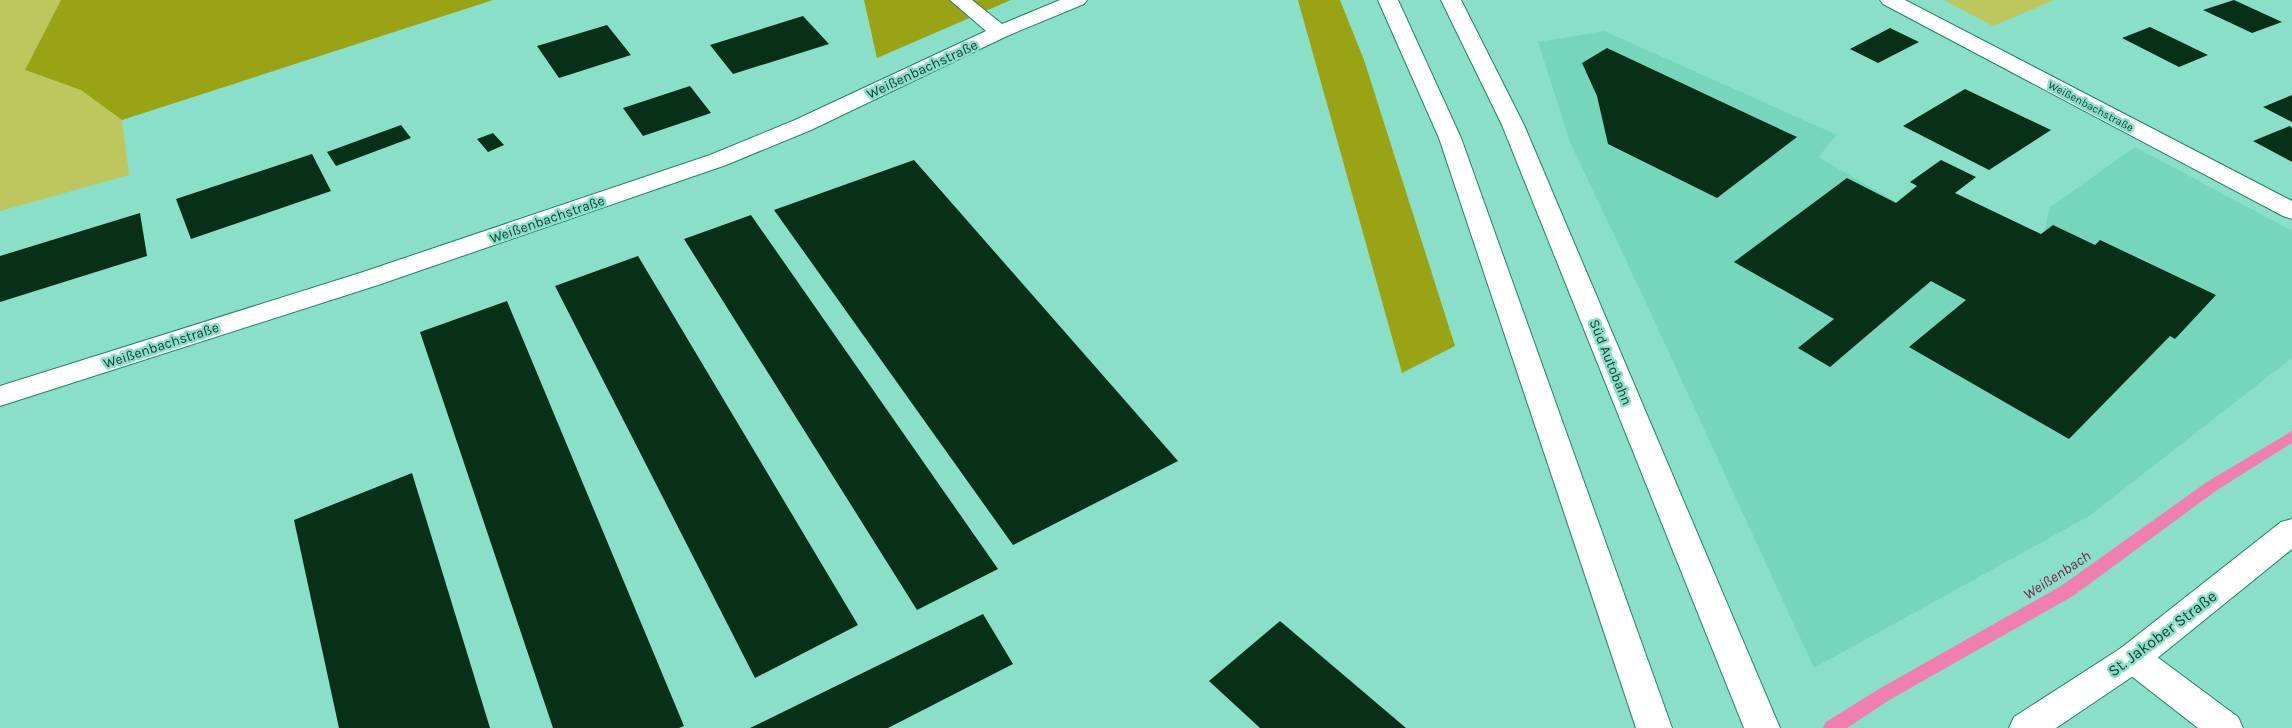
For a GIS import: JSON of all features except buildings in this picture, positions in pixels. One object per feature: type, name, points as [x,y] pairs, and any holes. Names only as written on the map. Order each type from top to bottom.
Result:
[{"type":"main road","points":[[960,0],[1000,32]]},
{"type":"main road","name":"Weißenbachstraße","points":[[0,396],[368,279],[718,160],[803,125],[1000,32],[1077,0]]},
{"type":"main road","points":[[1388,0],[1450,138],[1654,728]]},
{"type":"main road","name":"Süd Autobahn","points":[[1451,0],[1513,125],[1762,728]]},
{"type":"main road","name":"Weißenbachstraße","points":[[1890,0],[2292,211]]},
{"type":"main road","name":"St. Jakober Straße","points":[[2027,728],[2133,658],[2292,531]]},
{"type":"main road","points":[[2133,658],[2225,728]]},
{"type":"shaded area","points":[[0,0],[61,0],[25,70],[81,90],[122,120],[129,175],[0,211]]},
{"type":"shaded area","points":[[61,0],[493,0],[122,120],[81,90],[25,70]]},
{"type":"shaded area","points":[[864,0],[1011,0],[877,58]]},
{"type":"shaded area","points":[[1298,0],[1340,0],[1364,60],[1455,346],[1402,373]]},
{"type":"shaded area","points":[[1944,0],[2054,0],[1993,26]]},
{"type":"shaded area","points":[[1604,31],[1837,135],[1818,157],[1896,202],[1925,179],[2044,236],[2049,208],[2135,147],[2292,231],[2292,358],[2089,516],[1814,668],[1570,142],[1538,42]]},
{"type":"waterway","name":"Weißenbach","points":[[1832,728],[1885,694],[2067,591],[2212,486],[2292,436]]}]
